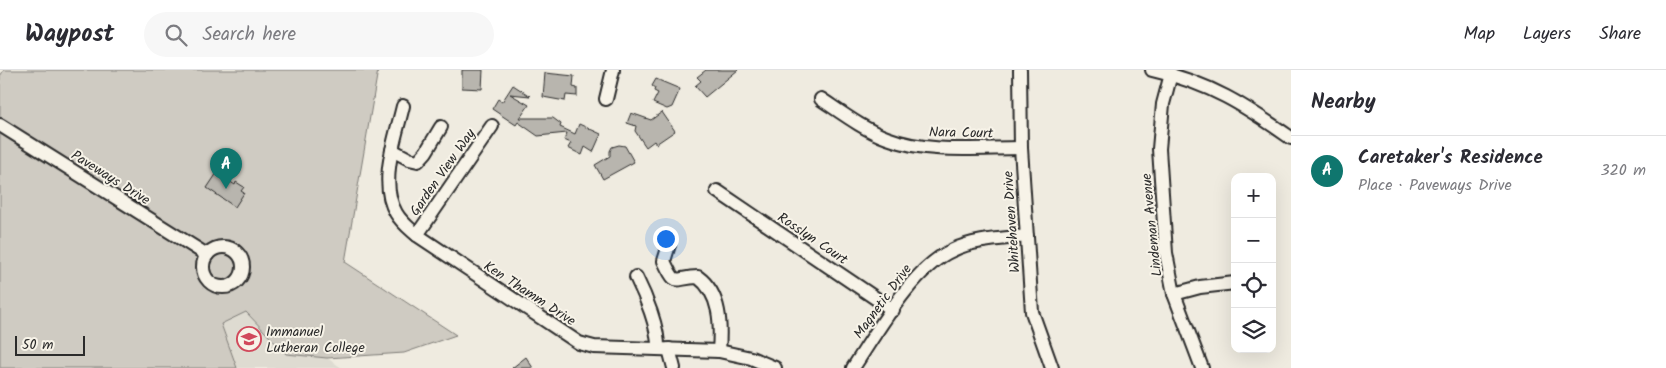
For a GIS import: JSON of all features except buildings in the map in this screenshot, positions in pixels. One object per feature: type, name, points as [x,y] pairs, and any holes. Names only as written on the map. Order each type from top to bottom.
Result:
[{"type":"street","points":[[606,99],[612,70]]},
{"type":"street","name":"Whitehaven Drive","points":[[1020,70],[1021,148],[1032,312],[1052,368]]},
{"type":"street","points":[[1152,70],[1193,81],[1228,96],[1291,138]]},
{"type":"street","name":"Lindeman Avenue","points":[[1171,74],[1163,104],[1159,149],[1166,253],[1174,294],[1202,368]]},
{"type":"street","name":"Nara Court","points":[[821,99],[856,123],[895,140],[939,149],[1021,148]]},
{"type":"street","name":"Ken Thamm Drive","points":[[404,106],[392,150],[389,178],[390,197],[402,222],[417,235],[579,343],[594,347],[719,351],[750,358],[775,368]]},
{"type":"street","name":"Paveways Drive","points":[[0,125],[207,255]]},
{"type":"street","name":"Garden View Way","points":[[417,235],[492,126]]},
{"type":"street","points":[[392,150],[409,159],[418,161],[426,152],[441,127]]},
{"type":"street","name":"Rosslyn Court","points":[[717,191],[893,310]]},
{"type":"street","name":"Magnetic Drive","points":[[853,368],[925,268],[952,250],[977,242],[1028,236]]},
{"type":"street","points":[[669,245],[664,261],[674,278],[679,281],[698,277],[710,289],[720,321],[719,351]]},
{"type":"street","points":[[636,277],[663,349],[674,368]]},
{"type":"street","points":[[1174,294],[1200,287],[1231,283]]},
{"type":"shaded area","points":[[4,70],[378,70],[345,262],[456,335],[404,353],[327,358],[286,354],[246,312],[221,324],[237,368],[0,368],[0,76]]},
{"type":"shaded area","name":"Immanuel Lutheran College","points":[[246,312],[286,354],[327,358],[342,368],[237,368],[221,324]]},
{"type":"place","name":"Caretaker's Residence","points":[[226,189]]},
{"type":"place","name":"Immanuel Lutheran College","points":[[249,339]]}]
